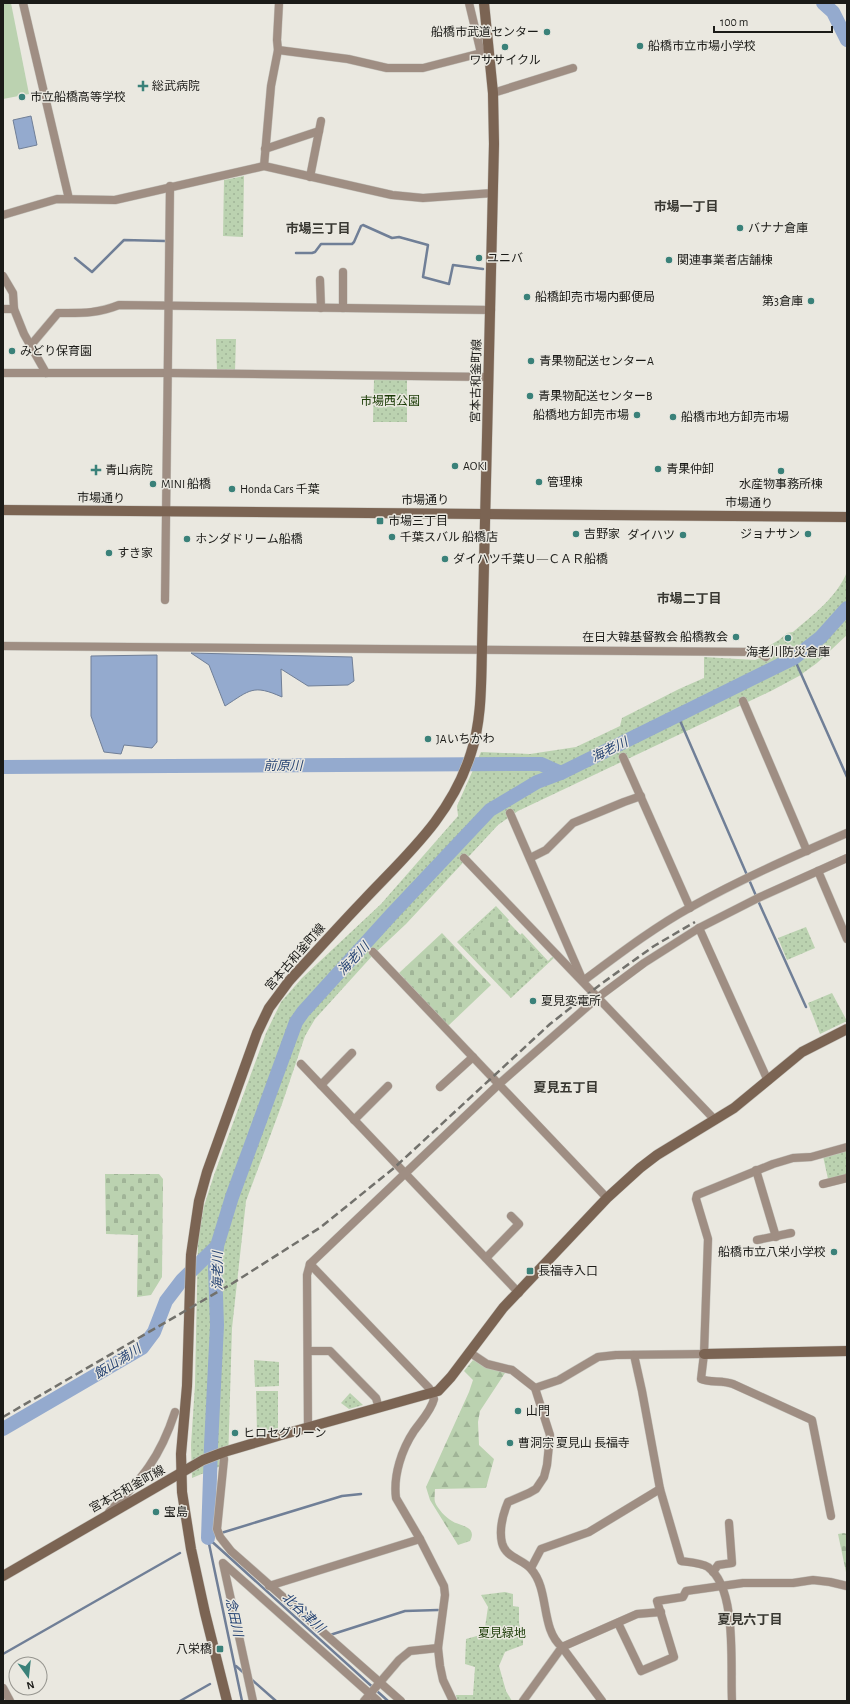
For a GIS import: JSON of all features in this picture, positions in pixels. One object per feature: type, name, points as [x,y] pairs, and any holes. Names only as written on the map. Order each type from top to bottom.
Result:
[{"type":"street","points":[[23,3],[69,199]]},
{"type":"street","points":[[264,166],[271,86],[278,50],[277,40],[279,3]]},
{"type":"street","points":[[278,50],[348,59],[387,68],[423,68],[485,52],[469,3]]},
{"type":"street","name":"宮本古和釜町線","points":[[3,1576],[181,1473],[181,1454],[187,1392],[190,1267],[198,1208],[207,1172],[257,1033],[269,1008],[289,981],[429,831],[456,790],[475,740],[478,720],[482,648],[494,144],[493,93],[485,52],[484,3]]},
{"type":"street","points":[[493,93],[573,68]]},
{"type":"street","points":[[310,177],[321,122]]},
{"type":"street","points":[[265,149],[319,131]]},
{"type":"street","points":[[3,215],[57,199],[114,200],[170,186],[264,166],[388,194],[423,198],[493,193]]},
{"type":"street","points":[[165,600],[169,373],[170,186]]},
{"type":"street","points":[[343,272],[343,308]]},
{"type":"street","points":[[3,276],[12,293],[14,309],[24,334],[46,373]]},
{"type":"street","points":[[320,280],[321,308]]},
{"type":"street","points":[[31,345],[58,313],[90,313],[119,305],[491,310]]},
{"type":"street","points":[[3,309],[14,309]]},
{"type":"street","points":[[3,373],[169,373],[489,377]]},
{"type":"street","name":"市場通り","points":[[3,510],[847,517]]},
{"type":"street","points":[[3,646],[164,648],[482,648],[758,652],[766,657]]},
{"type":"street","points":[[743,701],[807,851]]},
{"type":"street","points":[[623,757],[690,908]]},
{"type":"street","points":[[530,858],[546,850],[573,823],[641,796]]},
{"type":"street","points":[[510,813],[583,981]]},
{"type":"street","points":[[583,981],[633,944],[690,908],[752,876],[847,833]]},
{"type":"street","points":[[464,858],[715,1120]]},
{"type":"street","points":[[308,1428],[307,1276],[310,1264],[499,1084],[597,998],[644,963],[699,928],[758,898],[847,858]]},
{"type":"street","points":[[818,871],[847,939]]},
{"type":"street","points":[[699,928],[768,1081]]},
{"type":"street","points":[[373,952],[607,1198]]},
{"type":"street","points":[[227,1701],[191,1549],[181,1473],[203,1460],[222,1456],[308,1428],[438,1391],[446,1383],[496,1316],[607,1198],[648,1162],[734,1108],[802,1052],[847,1029]]},
{"type":"street","points":[[320,1085],[352,1053]]},
{"type":"street","points":[[440,1087],[474,1057]]},
{"type":"street","points":[[301,1064],[519,1293]]},
{"type":"street","points":[[354,1120],[388,1086]]},
{"type":"street","points":[[831,1516],[812,1420],[728,1382],[703,1380],[701,1376],[704,1354],[708,1239],[696,1199],[697,1195],[756,1170],[793,1158],[811,1157],[847,1147]]},
{"type":"street","points":[[756,1170],[776,1237]]},
{"type":"street","points":[[823,1184],[847,1178]]},
{"type":"street","points":[[486,1258],[519,1224],[511,1216]]},
{"type":"street","points":[[757,1240],[791,1233]]},
{"type":"street","points":[[310,1264],[429,1388],[432,1393],[434,1400],[433,1404],[414,1432],[402,1454],[395,1491],[396,1498],[420,1539],[444,1586],[445,1595],[438,1648],[443,1680],[453,1701]]},
{"type":"street","points":[[308,1351],[330,1351],[376,1398],[379,1408]]},
{"type":"street","points":[[469,1352],[487,1364],[512,1370],[535,1388],[550,1435],[547,1465],[544,1477],[536,1489],[508,1502],[500,1535],[506,1551],[531,1568],[540,1585],[551,1631],[556,1642],[562,1647],[602,1701]]},
{"type":"street","points":[[535,1388],[545,1386],[559,1380],[598,1357],[634,1354],[847,1352]]},
{"type":"street","points":[[634,1354],[660,1489],[681,1561],[707,1566],[722,1586],[731,1625],[732,1701]]},
{"type":"street","points":[[105,1516],[130,1490],[153,1462],[162,1447],[175,1412]]},
{"type":"street","points":[[222,1456],[217,1529],[220,1537],[230,1551],[401,1701]]},
{"type":"street","points":[[531,1568],[541,1549],[589,1532],[660,1489]]},
{"type":"street","points":[[713,1572],[718,1565],[732,1563],[729,1523]]},
{"type":"street","points":[[270,1586],[420,1539]]},
{"type":"street","points":[[252,1701],[223,1563],[372,1693],[378,1701]]},
{"type":"street","points":[[618,1623],[641,1671],[674,1657],[657,1601],[682,1597],[686,1591],[743,1583],[793,1583],[813,1580],[847,1586]]},
{"type":"street","points":[[523,1701],[562,1647],[637,1614],[661,1612]]},
{"type":"street","points":[[364,1701],[399,1660],[410,1651],[438,1648]]},
{"type":"street","points":[[3,1688],[10,1701]]},
{"type":"green space","points":[[3,3],[11,3],[29,94],[3,99]]},
{"type":"green space","points":[[244,176],[243,237],[223,236],[224,180]]},
{"type":"green space","points":[[216,339],[236,339],[235,372],[217,372]]},
{"type":"green space","name":"市場西公園","points":[[374,379],[407,380],[407,422],[373,422]]},
{"type":"green space","points":[[847,572],[847,635],[817,663],[799,676],[771,691],[518,811],[498,825],[406,924],[373,955],[315,1019],[305,1036],[282,1104],[246,1201],[232,1328],[228,1463],[192,1478],[191,1445],[195,1385],[198,1240],[204,1206],[266,1033],[281,1002],[302,978],[381,904],[458,816],[457,806],[481,752],[530,754],[576,747],[620,726],[622,718],[704,678],[704,657],[755,660],[766,656],[760,651],[779,640],[787,633],[793,632],[816,612],[837,590]]},
{"type":"green space","points":[[496,906],[509,920],[507,922],[520,935],[522,933],[548,961],[554,955],[556,956],[511,998],[457,942]]},
{"type":"green space","points":[[496,909],[544,960],[510,992],[462,942]]},
{"type":"green space","points":[[806,927],[815,948],[787,960],[778,938]]},
{"type":"green space","points":[[442,933],[491,985],[448,1026],[399,973]]},
{"type":"green space","points":[[832,993],[847,1021],[820,1034],[808,1003]]},
{"type":"green space","points":[[847,1150],[847,1175],[828,1179],[823,1156]]},
{"type":"green space","points":[[105,1174],[159,1174],[163,1179],[162,1277],[151,1295],[137,1297],[138,1235],[106,1234]]},
{"type":"green space","points":[[254,1360],[279,1362],[279,1386],[255,1387]]},
{"type":"green space","points":[[473,1360],[487,1367],[505,1373],[480,1411],[478,1422],[479,1445],[494,1459],[486,1488],[435,1489],[435,1502],[442,1513],[450,1520],[467,1527],[472,1532],[470,1541],[458,1545],[430,1500],[426,1487],[469,1392],[473,1380],[464,1371]]},
{"type":"green space","points":[[256,1391],[278,1391],[278,1428],[257,1433]]},
{"type":"green space","points":[[350,1393],[363,1405],[349,1409],[341,1403]]},
{"type":"green space","points":[[838,1534],[847,1534],[847,1577]]},
{"type":"green space","name":"夏見緑地","points":[[505,1592],[513,1594],[513,1606],[519,1607],[519,1623],[523,1638],[523,1645],[505,1652],[499,1666],[506,1691],[512,1701],[457,1701],[456,1695],[473,1695],[475,1667],[465,1664],[466,1639],[484,1634],[488,1607],[481,1595]]},
{"type":"water","points":[[31,116],[37,145],[19,149],[13,120]]},
{"type":"water","points":[[191,653],[352,657],[354,681],[348,685],[308,686],[281,669],[282,697],[258,690],[246,693],[225,706],[209,665]]},
{"type":"water","points":[[157,655],[157,742],[152,748],[124,745],[121,754],[104,752],[91,716],[91,656]]},
{"type":"waterway","name":"海老川","points":[[823,3],[833,12],[847,40]]},
{"type":"waterway","points":[[296,253],[315,252],[321,244],[352,244],[361,226],[363,225],[392,238],[399,237],[428,245],[423,277],[449,284],[453,265],[483,269]]},
{"type":"waterway","points":[[75,258],[92,272],[124,240],[165,241]]},
{"type":"waterway","name":"海老川","points":[[208,1538],[217,1325],[215,1267],[217,1246],[232,1197],[296,1022],[303,1012],[391,915],[490,810],[537,782],[561,773],[794,658],[821,637],[847,608]]},
{"type":"waterway","points":[[794,658],[847,777]]},
{"type":"waterway","points":[[678,716],[806,1007]]},
{"type":"waterway","name":"前原川","points":[[3,767],[541,764],[561,773]]},
{"type":"waterway","name":"飯山満川","points":[[3,1429],[142,1348],[154,1332],[166,1301],[182,1280],[217,1246]]},
{"type":"waterway","points":[[208,1537],[342,1496],[361,1494]]},
{"type":"waterway","name":"北谷津川","points":[[208,1538],[388,1701]]},
{"type":"waterway","name":"念田川","points":[[208,1539],[242,1701]]},
{"type":"waterway","points":[[3,1654],[180,1553]]},
{"type":"waterway","points":[[330,1635],[405,1611],[438,1610]]},
{"type":"waterway","points":[[236,1666],[244,1673]]},
{"type":"waterway","points":[[251,1679],[276,1701]]},
{"type":"waterway","points":[[180,1701],[210,1684]]},
{"type":"railway","points":[[3,1417],[233,1283],[321,1227],[394,1168],[550,1024],[601,984],[654,946],[695,922]]},
{"type":"place","name":"船橋市武道センター","points":[[547,32]]},
{"type":"place","name":"船橋市立市場小学校","points":[[640,46]]},
{"type":"place","name":"ワササイクル","points":[[505,47]]},
{"type":"place","name":"総武病院","points":[[143,86]]},
{"type":"place","name":"市立船橋高等学校","points":[[22,97]]},
{"type":"place","name":"バナナ倉庫","points":[[740,228]]},
{"type":"place","name":"ユニバ","points":[[479,258]]},
{"type":"place","name":"関連事業者店舗棟","points":[[669,260]]},
{"type":"place","name":"船橋卸売市場内郵便局","points":[[527,297]]},
{"type":"place","name":"第3倉庫","points":[[811,301]]},
{"type":"place","name":"みどり保育園","points":[[12,351]]},
{"type":"place","name":"青果物配送センターA","points":[[531,361]]},
{"type":"place","name":"青果物配送センターB","points":[[530,396]]},
{"type":"place","name":"船橋地方卸売市場","points":[[637,415]]},
{"type":"place","name":"船橋市地方卸売市場","points":[[673,417]]},
{"type":"place","name":"AOKI","points":[[455,466]]},
{"type":"place","name":"青果仲卸","points":[[658,469]]},
{"type":"place","name":"青山病院","points":[[96,470]]},
{"type":"place","name":"水産物事務所棟","points":[[781,471]]},
{"type":"place","name":"管理棟","points":[[539,482]]},
{"type":"place","name":"MINI 船橋","points":[[153,484]]},
{"type":"place","name":"Honda Cars 千葉","points":[[232,489]]},
{"type":"place","name":"市場三丁目","points":[[380,521]]},
{"type":"place","name":"吉野家","points":[[576,534]]},
{"type":"place","name":"ジョナサン","points":[[808,534]]},
{"type":"place","name":"ダイハツ","points":[[683,535]]},
{"type":"place","name":"千葉スバル 船橋店","points":[[392,537]]},
{"type":"place","name":"ホンダドリーム船橋","points":[[187,539]]},
{"type":"place","name":"すき家","points":[[109,553]]},
{"type":"place","name":"ダイハツ千葉Ｕ―ＣＡＲ船橋","points":[[445,559]]},
{"type":"place","name":"在日大韓基督教会 船橋教会","points":[[736,637]]},
{"type":"place","name":"海老川防災倉庫","points":[[788,638]]},
{"type":"place","name":"JAいちかわ","points":[[428,739]]},
{"type":"place","name":"夏見変電所","points":[[533,1001]]},
{"type":"place","name":"船橋市立八栄小学校","points":[[834,1252]]},
{"type":"place","name":"長福寺入口","points":[[530,1271]]},
{"type":"place","name":"山門","points":[[518,1411]]},
{"type":"place","name":"ヒロセグリーン","points":[[235,1433]]},
{"type":"place","name":"曹洞宗 夏見山 長福寺","points":[[510,1443]]},
{"type":"place","name":"宝島","points":[[156,1512]]},
{"type":"place","name":"八栄橋","points":[[220,1649]]},
{"type":"district","name":"市場一丁目","points":[[686,206]]},
{"type":"district","name":"市場三丁目","points":[[318,228]]},
{"type":"district","name":"市場二丁目","points":[[689,598]]},
{"type":"district","name":"夏見五丁目","points":[[566,1087]]},
{"type":"district","name":"夏見六丁目","points":[[750,1619]]}]
